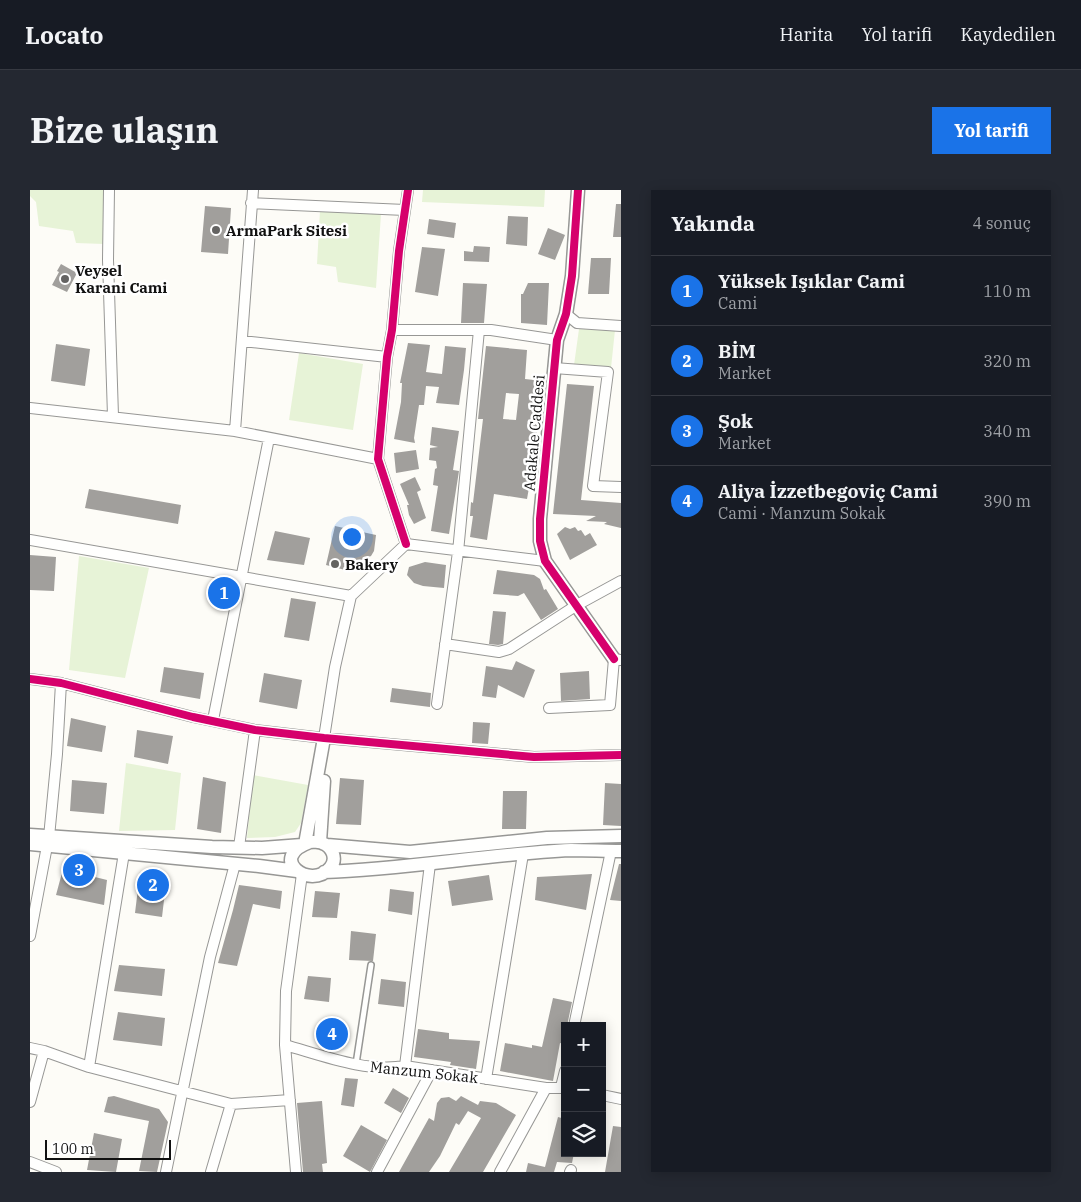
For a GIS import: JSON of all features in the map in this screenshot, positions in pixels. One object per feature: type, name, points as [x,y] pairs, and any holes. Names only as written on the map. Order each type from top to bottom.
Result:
[{"type":"street","points":[[109,190],[108,260],[113,416]]},
{"type":"street","points":[[235,431],[253,190]]},
{"type":"street","points":[[406,544],[378,458],[387,357],[392,330],[408,190]]},
{"type":"street","name":"Adakale Caddesi","points":[[578,190],[572,276],[566,314],[557,340],[540,520],[540,541],[546,561],[618,660]]},
{"type":"street","points":[[251,204],[405,210]]},
{"type":"street","points":[[566,314],[577,323],[621,326]]},
{"type":"street","points":[[392,330],[492,330],[557,340]]},
{"type":"street","points":[[438,704],[458,552],[480,330]]},
{"type":"street","points":[[242,341],[387,357]]},
{"type":"street","points":[[554,368],[608,372],[593,486],[621,487]]},
{"type":"street","points":[[30,408],[235,431],[378,458]]},
{"type":"street","points":[[213,720],[269,438]]},
{"type":"street","points":[[30,540],[351,596]]},
{"type":"street","points":[[406,544],[458,552],[546,561]]},
{"type":"street","points":[[296,1172],[285,1045],[286,991],[299,873],[292,860],[292,854],[295,849],[303,844],[324,738],[335,666],[351,596],[406,544]]},
{"type":"street","points":[[445,644],[499,652],[509,649],[577,605],[621,581]]},
{"type":"street","points":[[549,708],[610,705],[618,660]]},
{"type":"street","points":[[30,679],[61,683],[256,730],[534,757],[621,755]]},
{"type":"street","points":[[30,936],[48,841],[57,754],[61,683]]},
{"type":"street","points":[[239,847],[256,730]]},
{"type":"street","points":[[324,738],[323,844],[332,852],[334,858],[333,865],[324,872]]},
{"type":"street","points":[[30,835],[48,841],[124,853],[235,864],[313,875],[324,872],[367,871],[573,850],[616,851],[575,1022]]},
{"type":"street","points":[[30,844],[48,841],[262,848],[310,842],[410,852],[547,838],[621,836]]},
{"type":"street","points":[[89,1068],[124,853]]},
{"type":"street","points":[[486,1078],[523,854]]},
{"type":"street","points":[[166,1172],[210,957],[235,864]]},
{"type":"street","points":[[404,1066],[430,864]]},
{"type":"street","name":"Manzum Sokak","points":[[285,1045],[356,1064],[392,1069],[404,1066],[546,1088],[561,1087]]},
{"type":"street","points":[[30,1048],[44,1051],[89,1068],[231,1104],[290,1100]]},
{"type":"street","points":[[30,1102],[44,1051]]},
{"type":"street","points":[[377,1172],[432,1070]]},
{"type":"street","points":[[500,1172],[546,1088]]},
{"type":"street","points":[[606,1096],[621,1099]]},
{"type":"street","points":[[211,1172],[229,1117],[231,1104]]},
{"type":"street","points":[[30,1162],[56,1172]]},
{"type":"lane","points":[[356,1064],[371,965]]},
{"type":"green space","points":[[30,190],[103,190],[104,244],[76,243],[73,231],[39,226],[36,202],[30,196]]},
{"type":"green space","points":[[423,190],[545,190],[544,207],[422,202]]},
{"type":"green space","points":[[320,211],[381,214],[376,288],[338,282],[336,267],[317,264]]},
{"type":"green space","points":[[579,329],[615,330],[611,368],[574,365]]},
{"type":"green space","points":[[299,353],[363,364],[353,430],[289,420]]},
{"type":"green space","points":[[79,556],[149,568],[125,678],[69,670]]},
{"type":"green space","points":[[126,763],[181,773],[175,830],[119,831]]},
{"type":"green space","points":[[253,775],[308,785],[301,823],[295,832],[275,837],[247,838]]},
{"type":"building","points":[[616,204],[621,204],[621,237],[613,237]]},
{"type":"building","name":"ArmaPark Sitesi","points":[[205,206],[231,208],[228,254],[201,252]]},
{"type":"building","points":[[508,216],[528,217],[527,246],[506,244]]},
{"type":"building","points":[[429,219],[456,223],[454,238],[427,234]]},
{"type":"building","points":[[548,228],[565,235],[555,260],[538,254]]},
{"type":"building","points":[[474,246],[490,247],[489,262],[464,261],[464,251],[473,252]]},
{"type":"building","points":[[422,247],[445,249],[438,296],[415,292]]},
{"type":"building","points":[[591,258],[611,258],[609,294],[588,294]]},
{"type":"building","name":"Veysel Karani Cami","points":[[61,264],[77,273],[67,292],[52,285]]},
{"type":"building","points":[[463,283],[487,284],[484,323],[461,323]]},
{"type":"building","points":[[528,283],[549,283],[547,325],[521,323],[521,294],[523,294]]},
{"type":"building","points":[[408,343],[430,345],[426,372],[442,374],[445,346],[466,348],[459,405],[436,403],[439,387],[426,386],[424,405],[419,405],[414,438],[415,443],[394,439],[401,402],[402,383],[400,383]]},
{"type":"building","points":[[56,344],[90,349],[85,386],[51,381]]},
{"type":"building","points":[[486,346],[527,350],[525,379],[543,381],[527,499],[494,494],[487,540],[470,537],[473,516],[470,516],[471,502],[473,503],[483,419],[478,419]],"holes":[[[506,393],[519,394],[516,420],[503,419]]]},
{"type":"building","points":[[567,384],[594,386],[581,500],[621,503],[621,528],[604,524],[607,522],[586,521],[596,516],[553,514]]},
{"type":"building","points":[[432,427],[459,431],[453,470],[459,471],[449,534],[431,531],[438,486],[433,485],[435,469],[437,468],[436,461],[429,460],[430,448],[438,447],[430,445]]},
{"type":"building","points":[[416,450],[419,469],[396,473],[394,453]]},
{"type":"building","points":[[415,477],[421,490],[417,492],[426,518],[414,524],[409,515],[407,505],[409,505],[400,484]]},
{"type":"building","points":[[89,489],[181,505],[178,524],[85,508]]},
{"type":"building","points":[[335,526],[376,535],[374,551],[371,556],[358,562],[347,562],[345,570],[326,565]]},
{"type":"building","points":[[565,527],[570,529],[575,527],[578,531],[581,530],[585,536],[590,533],[597,545],[570,560],[557,534]]},
{"type":"building","points":[[275,531],[310,538],[304,565],[267,560]]},
{"type":"building","points":[[30,555],[56,557],[54,591],[30,590]]},
{"type":"building","points":[[425,562],[446,565],[444,588],[414,583],[407,575],[409,567]]},
{"type":"building","points":[[497,570],[534,575],[540,579],[544,590],[546,589],[558,609],[541,620],[524,593],[518,596],[493,594]]},
{"type":"building","points":[[219,580],[233,583],[227,608],[210,600]]},
{"type":"building","points":[[291,598],[316,602],[309,641],[284,637]]},
{"type":"building","points":[[493,611],[506,612],[503,644],[489,644]]},
{"type":"building","points":[[516,661],[535,670],[524,698],[498,685],[496,698],[482,696],[486,666],[512,670]]},
{"type":"building","points":[[164,667],[204,673],[200,699],[160,692]]},
{"type":"building","points":[[589,671],[590,699],[561,701],[560,673]]},
{"type":"building","points":[[264,673],[302,680],[297,709],[259,702]]},
{"type":"building","points":[[392,688],[431,693],[430,707],[390,702]]},
{"type":"building","points":[[71,718],[106,726],[102,752],[67,746]]},
{"type":"building","points":[[473,722],[490,723],[488,744],[472,743]]},
{"type":"building","points":[[137,730],[173,736],[168,764],[134,757]]},
{"type":"building","points":[[203,777],[226,782],[221,833],[197,829]]},
{"type":"building","points":[[340,778],[364,780],[361,825],[336,824]]},
{"type":"building","points":[[72,780],[107,783],[104,814],[70,811]]},
{"type":"building","points":[[605,783],[621,784],[621,826],[603,825]]},
{"type":"building","points":[[503,791],[527,791],[526,829],[502,829]]},
{"type":"building","points":[[619,864],[621,864],[621,901],[610,900]]},
{"type":"building","points":[[63,869],[107,880],[104,905],[56,895]]},
{"type":"building","points":[[140,872],[167,875],[162,917],[135,913]]},
{"type":"building","points":[[592,874],[586,910],[535,900],[537,877]]},
{"type":"building","points":[[489,875],[493,900],[452,906],[448,881]]},
{"type":"building","points":[[239,885],[282,891],[280,909],[253,904],[237,966],[218,963]]},
{"type":"building","points":[[390,889],[414,892],[412,915],[388,911]]},
{"type":"building","points":[[315,891],[340,893],[337,918],[312,917]]},
{"type":"building","points":[[351,931],[376,934],[373,961],[349,960]]},
{"type":"building","points":[[119,965],[165,969],[162,996],[114,991]]},
{"type":"building","points":[[308,976],[331,978],[329,1002],[304,999]]},
{"type":"building","points":[[381,979],[406,982],[404,1007],[378,1004]]},
{"type":"building","points":[[553,998],[572,1002],[568,1022],[561,1022],[561,1043],[553,1081],[500,1071],[505,1043],[532,1048],[532,1045],[542,1047]]},
{"type":"building","points":[[118,1012],[165,1018],[162,1046],[113,1040]]},
{"type":"building","points":[[328,1019],[345,1027],[335,1048],[318,1041]]},
{"type":"building","points":[[418,1029],[449,1033],[449,1039],[480,1041],[476,1069],[450,1065],[451,1062],[414,1057]]},
{"type":"building","points":[[345,1078],[358,1079],[354,1107],[341,1105]]},
{"type":"building","points":[[393,1088],[409,1098],[401,1113],[384,1103]]},
{"type":"building","points":[[114,1096],[159,1109],[168,1122],[157,1172],[139,1171],[149,1121],[104,1112],[108,1097]]},
{"type":"building","points":[[461,1096],[478,1105],[480,1101],[496,1103],[516,1115],[483,1172],[449,1172],[481,1118],[468,1111],[459,1125],[456,1123],[440,1156],[429,1172],[399,1172],[429,1118],[434,1121],[437,1103],[441,1098],[449,1097],[456,1101]]},
{"type":"building","points":[[322,1101],[327,1163],[322,1164],[323,1172],[303,1172],[297,1103]]},
{"type":"building","points":[[558,1117],[561,1118],[561,1157],[573,1157],[572,1163],[557,1162],[554,1172],[526,1172],[528,1163],[545,1167]]},
{"type":"building","points":[[361,1125],[387,1140],[370,1172],[343,1156]]},
{"type":"building","points":[[613,1126],[621,1127],[621,1172],[605,1172]]},
{"type":"building","points":[[94,1133],[122,1139],[116,1172],[87,1170]]},
{"type":"cycle path","points":[[406,544],[378,459],[387,357],[392,330],[399,251],[408,190]]},
{"type":"cycle path","points":[[578,190],[572,276],[566,314],[557,340],[540,519],[540,541],[545,561],[614,659]]},
{"type":"cycle path","points":[[30,679],[61,683],[193,717],[255,730],[534,757],[621,755]]},
{"type":"place","name":"ArmaPark Sitesi","points":[[216,230]]},
{"type":"place","name":"Veysel Karani Cami","points":[[65,279]]},
{"type":"place","name":"Bakery","points":[[335,564]]},
{"type":"place","name":"Yüksek Işıklar Cami","points":[[224,593]]},
{"type":"place","name":"Şok","points":[[79,870]]},
{"type":"place","name":"BİM","points":[[153,885]]},
{"type":"place","name":"Aliya İzzetbegoviç Cami","points":[[332,1034]]}]
